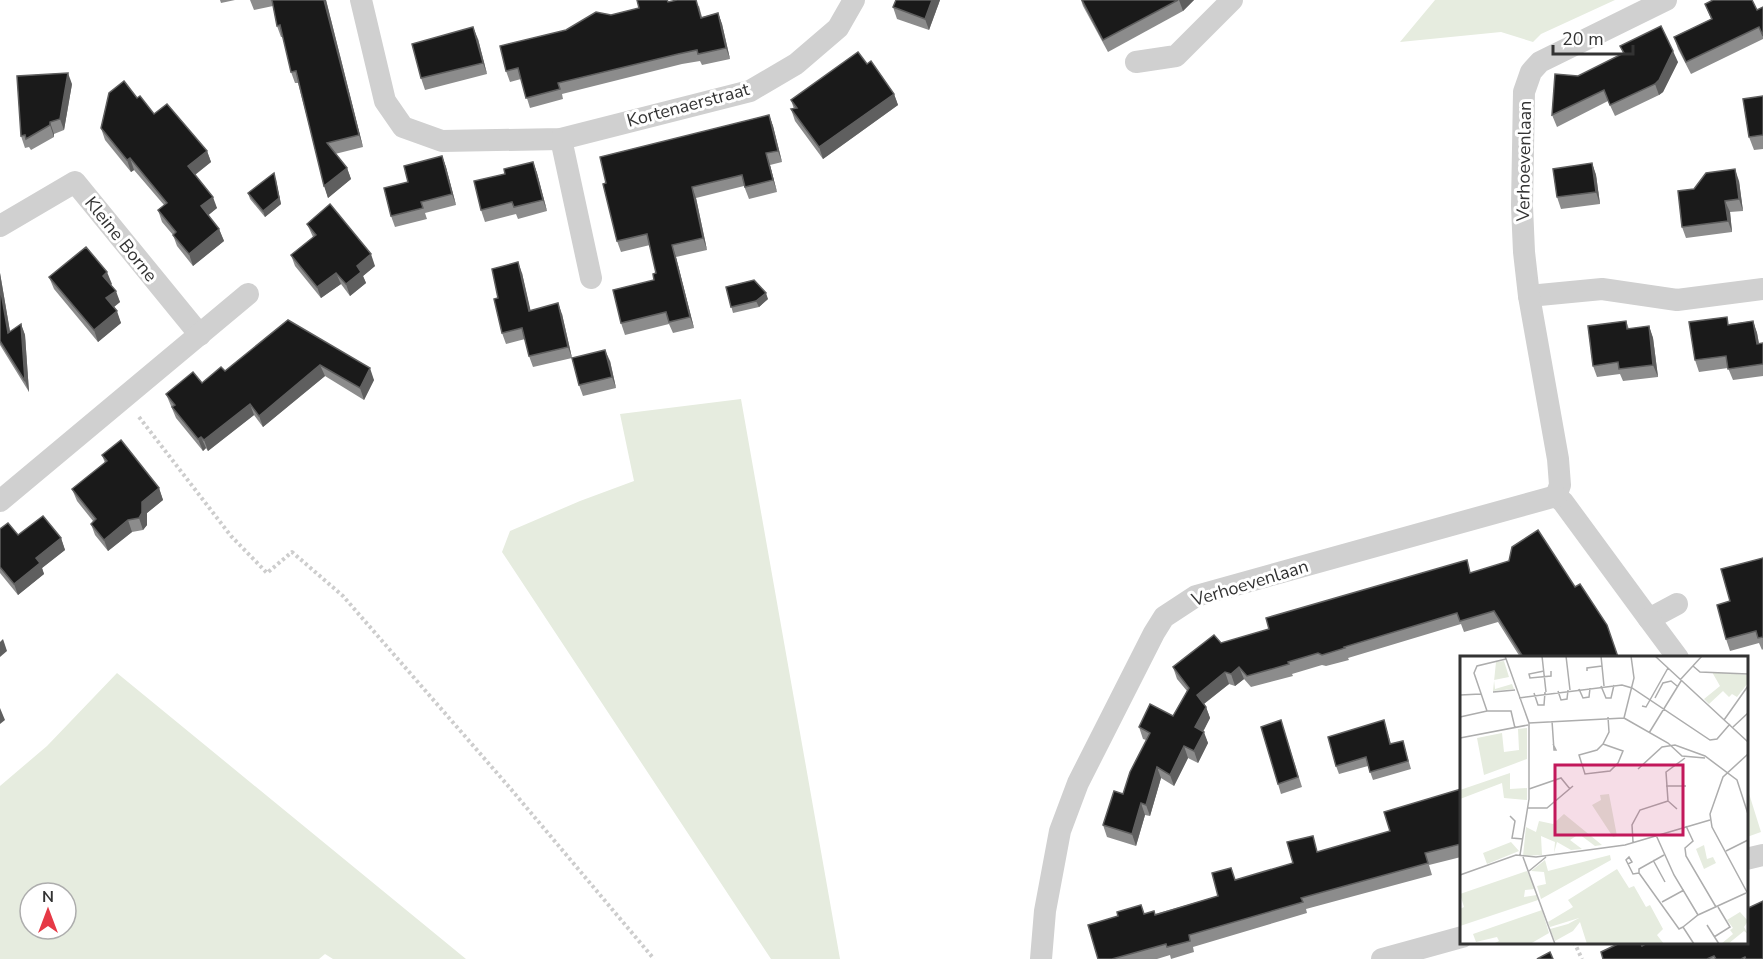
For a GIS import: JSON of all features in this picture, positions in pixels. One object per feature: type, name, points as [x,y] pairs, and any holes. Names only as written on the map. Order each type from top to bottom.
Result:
[{"type":"street","name":"Kortenaerstraat","points":[[361,0],[385,101],[403,127],[442,141],[561,139],[750,91],[796,64],[838,28],[854,0]]},
{"type":"street","points":[[1136,62],[1176,57],[1232,0]]},
{"type":"street","name":"Verhoevenlaan","points":[[1041,959],[1045,911],[1060,831],[1078,783],[1164,617],[1196,596],[1556,496],[1560,485],[1558,459],[1529,296],[1524,252],[1522,206],[1524,92],[1531,72],[1540,62],[1666,0]]},
{"type":"street","points":[[561,139],[591,278]]},
{"type":"street","name":"Kleine Borne","points":[[0,226],[75,182],[200,335]]},
{"type":"street","points":[[1529,296],[1602,289],[1677,300],[1763,289]]},
{"type":"street","points":[[0,501],[248,294]]},
{"type":"street","points":[[1556,496],[1563,502],[1626,590],[1677,656]]},
{"type":"street","points":[[1650,619],[1677,604]]},
{"type":"street","points":[[1748,859],[1763,855]]},
{"type":"street","points":[[1388,958],[1460,937]]},
{"type":"path","points":[[124,397],[231,536],[267,573],[292,552],[343,596],[510,788],[654,959]]},
{"type":"path","points":[[1575,944],[1582,959]]},
{"type":"shaded area","points":[[1435,0],[1615,0],[1541,34],[1533,42],[1501,32],[1400,42]]},
{"type":"shaded area","points":[[741,399],[840,959],[771,959],[502,552],[510,531],[634,481],[620,414]]},
{"type":"shaded area","points":[[117,673],[466,959],[333,959],[325,954],[319,959],[0,959],[0,786],[47,746]]},
{"type":"shaded area","points":[[1748,790],[1761,832],[1748,837]]},
{"type":"building","points":[[272,0],[324,0],[359,135],[327,143],[347,168],[324,186],[296,71],[291,72]]},
{"type":"building","points":[[637,0],[667,0],[668,2],[696,0],[701,18],[718,13],[726,48],[698,54],[697,50],[558,83],[560,89],[526,98],[518,68],[506,71],[500,46],[566,30],[596,12],[611,15],[639,8]]},
{"type":"building","points":[[896,0],[932,0],[925,19],[893,7]]},
{"type":"building","points":[[1082,0],[1178,0],[1103,40]]},
{"type":"building","points":[[1713,0],[1752,0],[1757,10],[1763,7],[1763,36],[1759,27],[1686,62],[1674,37],[1712,19],[1705,4]]},
{"type":"building","points":[[1661,26],[1673,51],[1655,84],[1610,105],[1604,90],[1552,115],[1555,74],[1578,76],[1624,53],[1620,46]]},
{"type":"building","points":[[473,27],[483,63],[421,78],[412,44]]},
{"type":"building","points":[[858,52],[867,64],[871,61],[894,94],[819,147],[791,109],[797,108],[791,100]]},
{"type":"building","points":[[68,73],[60,119],[50,122],[50,125],[26,139],[25,135],[21,136],[17,76]]},
{"type":"building","points":[[124,81],[137,98],[140,96],[154,114],[167,104],[207,151],[188,166],[213,197],[201,206],[219,229],[189,254],[173,235],[176,232],[158,210],[167,203],[130,158],[127,160],[101,128],[109,93]]},
{"type":"building","points":[[1763,96],[1763,135],[1749,137],[1743,99]]},
{"type":"building","points":[[769,115],[778,151],[766,153],[773,180],[745,187],[742,175],[692,187],[703,238],[672,245],[690,317],[669,322],[666,312],[621,323],[613,290],[654,280],[653,274],[656,273],[647,234],[617,241],[603,184],[606,183],[600,157]]},
{"type":"building","points":[[442,156],[452,194],[421,202],[423,208],[391,216],[384,188],[408,182],[404,166]]},
{"type":"building","points":[[533,162],[543,200],[514,207],[512,202],[481,210],[474,181],[505,174],[504,169]]},
{"type":"building","points":[[1592,163],[1596,192],[1557,197],[1553,169]]},
{"type":"building","points":[[1735,169],[1739,199],[1725,201],[1728,221],[1682,227],[1678,191],[1694,189],[1706,173]]},
{"type":"building","points":[[274,173],[279,198],[263,211],[248,193]]},
{"type":"building","points":[[330,204],[371,254],[357,266],[361,272],[346,284],[336,273],[317,287],[291,255],[316,235],[307,224]]},
{"type":"building","points":[[86,247],[107,272],[103,276],[116,291],[106,298],[117,311],[94,330],[49,277]]},
{"type":"building","points":[[518,262],[529,311],[558,303],[568,347],[529,356],[522,328],[502,333],[494,299],[498,298],[492,269]]},
{"type":"building","points":[[754,280],[766,293],[756,301],[731,307],[726,287]]},
{"type":"building","points":[[0,286],[8,333],[21,324],[25,381],[0,341]]},
{"type":"building","points":[[1727,317],[1728,325],[1753,321],[1757,344],[1763,343],[1763,364],[1728,369],[1726,356],[1695,360],[1689,322]]},
{"type":"building","points":[[288,320],[370,368],[360,388],[320,365],[259,416],[250,404],[204,440],[201,437],[198,439],[172,407],[175,405],[166,394],[193,372],[202,383],[221,367],[225,371]]},
{"type":"building","points":[[1626,321],[1627,329],[1649,326],[1653,365],[1619,369],[1618,362],[1593,366],[1588,326]]},
{"type":"building","points":[[605,350],[612,377],[579,385],[572,358]]},
{"type":"building","points":[[121,440],[159,488],[142,502],[142,513],[139,518],[128,520],[104,540],[91,524],[96,519],[72,489],[107,461],[102,455]]},
{"type":"building","points":[[43,516],[61,538],[36,558],[40,563],[14,584],[0,567],[0,529],[8,523],[18,535]]},
{"type":"building","points":[[1538,530],[1575,587],[1580,584],[1607,625],[1618,656],[1522,656],[1494,611],[1460,621],[1457,613],[1247,676],[1239,667],[1231,674],[1225,672],[1197,695],[1206,707],[1195,727],[1204,732],[1194,751],[1184,746],[1170,775],[1157,767],[1146,805],[1141,803],[1132,834],[1103,825],[1114,791],[1123,794],[1130,772],[1150,733],[1139,727],[1150,704],[1173,716],[1189,688],[1173,667],[1214,635],[1221,643],[1269,629],[1266,618],[1467,560],[1470,573],[1509,561],[1512,547]]},
{"type":"building","points":[[1763,558],[1763,637],[1758,638],[1756,631],[1726,639],[1717,605],[1730,601],[1721,569]]},
{"type":"building","points":[[1281,720],[1298,777],[1278,784],[1261,727]]},
{"type":"building","points":[[1384,720],[1390,744],[1403,741],[1408,761],[1370,772],[1366,757],[1336,766],[1328,737]]},
{"type":"building","points":[[1460,789],[1460,844],[1425,853],[1428,863],[1301,898],[1303,902],[1189,935],[1190,941],[1167,947],[1166,944],[1112,959],[1098,959],[1088,925],[1118,916],[1117,912],[1141,905],[1144,914],[1154,911],[1155,915],[1218,896],[1212,873],[1231,868],[1235,880],[1293,863],[1287,842],[1313,836],[1317,852],[1390,831],[1384,812]]},
{"type":"building","points":[[1763,901],[1763,959],[1746,959],[1745,957],[1716,959],[1714,956],[1707,959],[1603,959],[1601,952],[1618,944],[1641,944],[1642,946],[1646,944],[1748,944],[1748,908]]},
{"type":"building","points":[[1550,952],[1553,959],[1537,959]]}]
